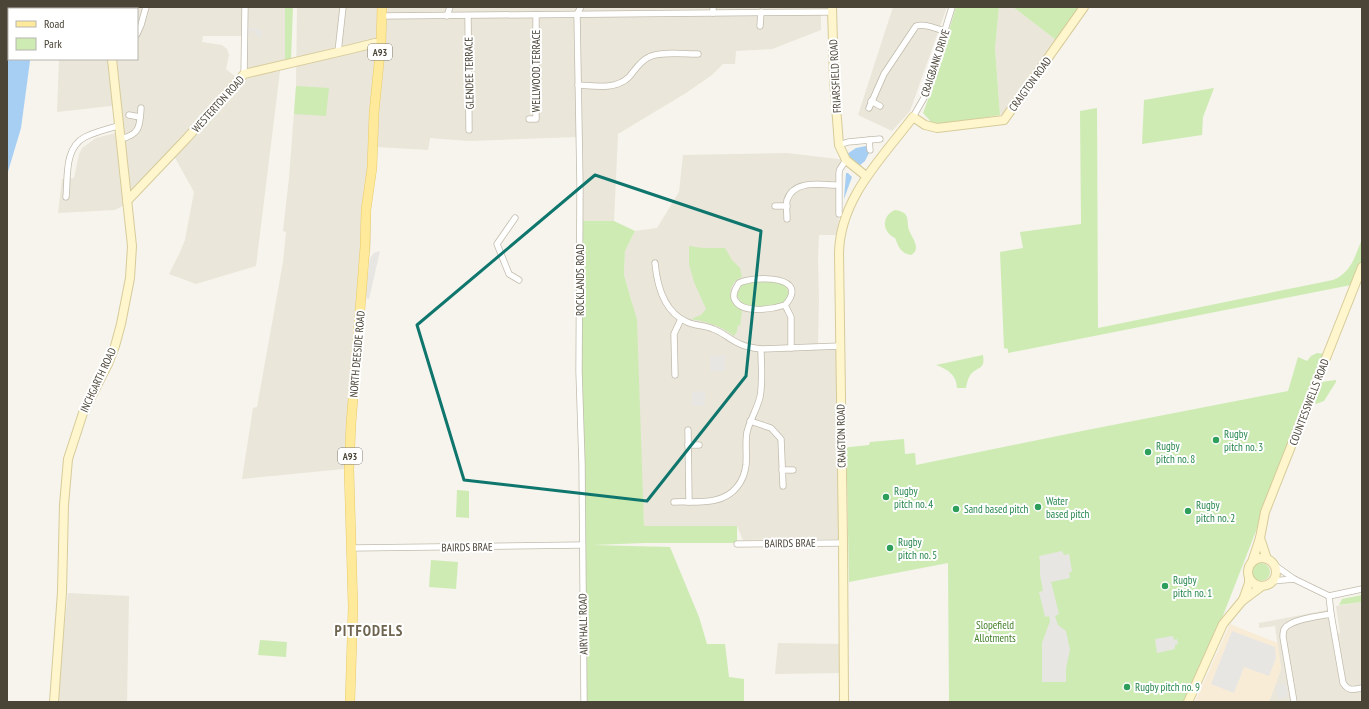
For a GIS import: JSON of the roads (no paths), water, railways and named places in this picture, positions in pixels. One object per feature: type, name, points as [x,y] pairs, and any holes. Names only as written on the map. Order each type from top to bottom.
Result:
[{"type":"main road","name":"NORTH DEESIDE ROAD","points":[[350,702],[353,607],[349,470],[351,424],[365,247],[366,210],[372,168],[374,113],[381,43],[382,12]]},
{"type":"street","points":[[138,32],[146,7]]},
{"type":"street","points":[[244,74],[245,7]]},
{"type":"street","points":[[338,52],[343,7]]},
{"type":"street","points":[[447,16],[450,7]]},
{"type":"street","points":[[577,14],[581,7]]},
{"type":"street","name":"CRAIGBANK DRIVE","points":[[913,117],[925,96],[932,77],[952,7]]},
{"type":"street","name":"CRAIGTON ROAD","points":[[844,702],[840,235],[853,200],[866,176],[913,117],[925,124],[937,128],[1004,120],[1084,7]]},
{"type":"street","points":[[382,12],[468,16],[713,10],[761,12],[832,9]]},
{"type":"street","name":"FRIARSFIELD ROAD","points":[[832,9],[834,80],[839,145]]},
{"type":"street","points":[[760,26],[761,12]]},
{"type":"street","name":"ROCKLANDS ROAD","points":[[577,14],[580,186],[579,372],[582,464],[582,545]]},
{"type":"street","name":"WELLWOOD TERRACE","points":[[529,119],[536,119],[536,15]]},
{"type":"street","name":"GLENDEE TERRACE","points":[[468,16],[469,130]]},
{"type":"street","points":[[869,108],[884,74],[916,26],[924,25],[945,31]]},
{"type":"street","name":"WESTERTON ROAD","points":[[127,201],[187,138],[244,74],[375,43],[381,43]]},
{"type":"street","points":[[578,85],[609,86],[619,83],[628,78],[637,66],[648,57],[660,54],[698,54]]},
{"type":"street","name":"INCHGARTH ROAD","points":[[54,702],[62,592],[64,505],[68,459],[83,413],[108,364],[115,346],[130,278],[132,246],[112,60]]},
{"type":"street","points":[[871,101],[880,106]]},
{"type":"street","points":[[120,139],[130,138],[134,135],[137,129],[141,108]]},
{"type":"street","points":[[129,115],[140,117]]},
{"type":"street","points":[[66,197],[69,162],[74,148],[83,138],[118,126]]},
{"type":"street","points":[[866,176],[846,160],[839,145],[848,142],[880,139]]},
{"type":"street","points":[[869,140],[870,150]]},
{"type":"street","points":[[839,214],[838,185],[840,169],[846,160]]},
{"type":"street","points":[[787,219],[787,201],[794,189],[800,186],[838,185]]},
{"type":"street","points":[[775,206],[787,206]]},
{"type":"street","points":[[515,218],[497,244],[508,274],[519,280]]},
{"type":"street","points":[[655,263],[656,278],[660,290],[672,310],[681,319],[691,324],[713,329],[739,344],[750,348],[760,349],[840,346]]},
{"type":"street","name":"COUNTESSWELLS ROAD","points":[[1252,562],[1260,538],[1265,512],[1362,267]]},
{"type":"street","points":[[754,279],[776,279],[790,286],[790,298],[785,305],[767,309],[749,308],[739,305],[734,297],[734,292],[739,284],[744,281],[754,279]]},
{"type":"street","points":[[785,305],[791,317],[791,348]]},
{"type":"street","points":[[675,375],[674,334],[681,319]]},
{"type":"street","points":[[674,502],[707,502],[720,499],[732,493],[740,483],[746,466],[747,434],[761,390],[760,349]]},
{"type":"street","points":[[750,421],[771,428],[780,440],[782,486]]},
{"type":"street","points":[[688,430],[689,502]]},
{"type":"street","points":[[688,445],[699,445]]},
{"type":"street","points":[[782,470],[793,470]]},
{"type":"street","name":"COUNTESSWELLS ROAD","points":[[1260,538],[1270,562]]},
{"type":"street","name":"BAIRDS BRAE","points":[[737,544],[843,543]]},
{"type":"street","name":"BAIRDS BRAE","points":[[352,548],[582,545]]},
{"type":"street","name":"AIRYHALL ROAD","points":[[582,545],[584,702]]},
{"type":"street","points":[[1242,601],[1247,589],[1249,578],[1248,569],[1252,562],[1259,558],[1270,562],[1294,579],[1329,596],[1362,590]]},
{"type":"street","points":[[1270,562],[1275,573],[1272,581]]},
{"type":"street","points":[[1249,578],[1255,584],[1262,586]]},
{"type":"street","points":[[1188,702],[1220,630],[1232,612],[1242,601],[1262,586],[1272,581],[1294,579]]},
{"type":"street","points":[[1329,596],[1343,683],[1348,689],[1353,690],[1362,688]]},
{"type":"street","points":[[1294,702],[1283,631],[1293,622],[1331,614]]},
{"type":"water","points":[[7,7],[29,7],[8,8],[8,60],[30,61],[21,128],[7,175]]},
{"type":"water","points":[[866,146],[869,153],[865,161],[859,166],[847,154],[856,148]]},
{"type":"water","points":[[846,173],[852,177],[844,199]]},
{"type":"place","name":"Rugby pitch no. 3","points":[[1216,440]]},
{"type":"place","name":"Rugby pitch no. 8","points":[[1148,452]]},
{"type":"place","name":"Rugby pitch no. 4","points":[[886,497]]},
{"type":"place","name":"Water based pitch","points":[[1038,507]]},
{"type":"place","name":"Sand based pitch","points":[[956,509]]},
{"type":"place","name":"Rugby pitch no. 2","points":[[1188,511]]},
{"type":"place","name":"Rugby pitch no. 5","points":[[890,548]]},
{"type":"place","name":"Rugby pitch no. 1","points":[[1165,586]]},
{"type":"place","name":"Rugby pitch no. 9","points":[[1127,687]]},
{"type":"district","name":"PITFODELS","points":[[369,631]]},
{"type":"park label","name":"Slopefield Allotments","points":[[995,631]]}]
